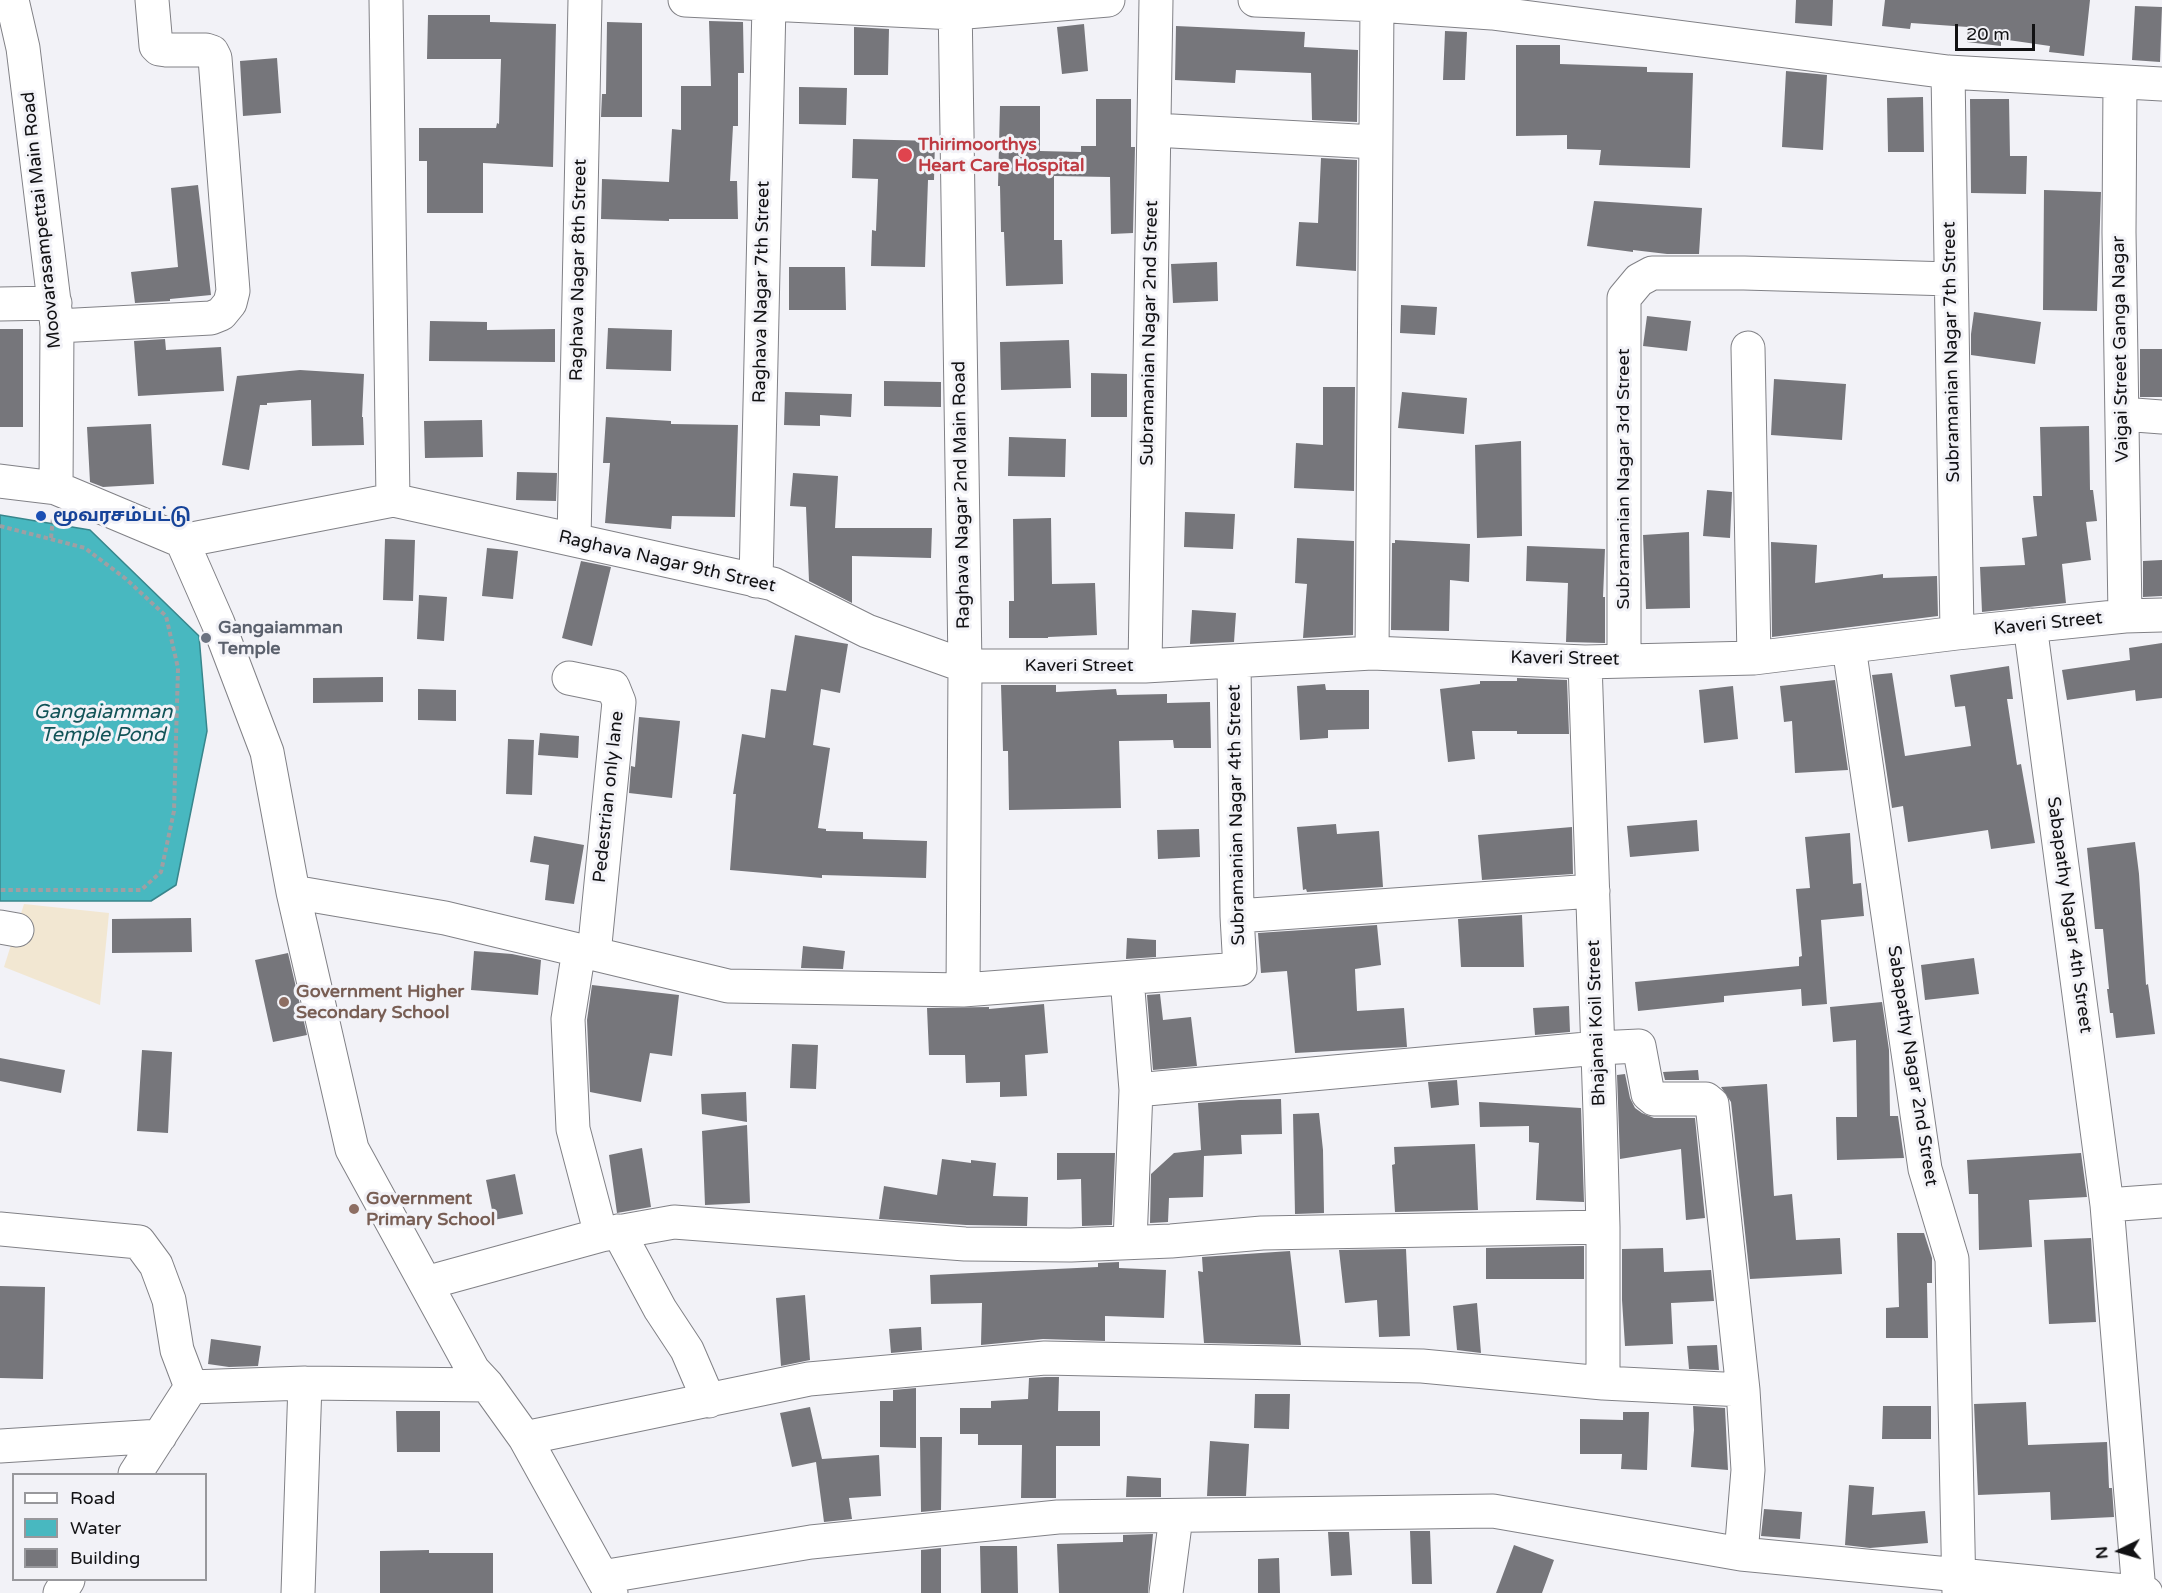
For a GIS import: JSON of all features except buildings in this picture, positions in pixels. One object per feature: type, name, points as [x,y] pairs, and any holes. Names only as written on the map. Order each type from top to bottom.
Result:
[{"type":"street","name":"Moovarasampettai Main Road","points":[[12,0],[23,48],[56,315],[56,488]]},
{"type":"street","points":[[0,304],[56,315],[211,318],[221,314],[230,303],[232,291],[215,58],[212,52],[206,50],[159,49],[156,46],[152,0]]},
{"type":"street","points":[[0,481],[56,488],[182,541],[393,500],[386,0]]},
{"type":"street","name":"Raghava Nagar 8th Street","points":[[574,540],[585,0]]},
{"type":"street","points":[[685,0],[769,4],[955,7],[1108,0]]},
{"type":"street","name":"Subramanian Nagar 2nd Street","points":[[1145,666],[1156,0]]},
{"type":"street","points":[[1256,0],[1377,5],[1493,6],[1948,72],[2162,84]]},
{"type":"street","name":"Raghava Nagar 7th Street","points":[[756,581],[769,4]]},
{"type":"street","points":[[1372,653],[1377,5]]},
{"type":"street","name":"Raghava Nagar 2nd Main Road","points":[[955,7],[965,666],[963,990]]},
{"type":"street","name":"Subramanian Nagar 7th Street","points":[[1948,72],[1957,633]]},
{"type":"street","name":"Vaigai Street Ganga Nagar","points":[[2120,82],[2119,232],[2126,616]]},
{"type":"street","points":[[1154,130],[1376,142]]},
{"type":"street","name":"Subramanian Nagar 3rd Street","points":[[1624,660],[1624,298],[1639,280],[1652,273],[1744,273],[1951,279]]},
{"type":"street","points":[[1748,348],[1754,658]]},
{"type":"street","points":[[2122,414],[2162,417]]},
{"type":"street","name":"Raghava Nagar 9th Street","points":[[393,500],[772,584],[867,631],[965,666]]},
{"type":"street","points":[[182,541],[218,623],[267,752],[293,892],[352,1149],[474,1370],[525,1438],[607,1585],[811,1542],[1058,1517],[1493,1511],[1741,1554],[1959,1585],[2143,1592]]},
{"type":"street","name":"Kaveri Street","points":[[965,666],[1145,666],[1372,653],[1585,662],[1754,658],[2030,625],[2162,615]]},
{"type":"street","name":"Sabapathy Nagar 4th Street","points":[[2030,625],[2107,1205],[2143,1592]]},
{"type":"street","name":"Sabapathy Nagar 2nd Street","points":[[1849,647],[1925,1169],[1953,1259],[1959,1585]]},
{"type":"street","name":"Subramanian Nagar 4th Street","points":[[1127,978],[1240,969],[1237,916],[1234,661]]},
{"type":"street","name":"Bhajanai Koil Street","points":[[1585,662],[1603,1227],[1603,1383]]},
{"type":"street","name":"Pedestrian only lane","points":[[569,678],[613,687],[619,702],[586,952]]},
{"type":"street","points":[[1237,916],[1593,891]]},
{"type":"street","points":[[293,892],[445,918],[728,986],[963,990],[1127,978],[1136,1090],[1130,1242]]},
{"type":"street","points":[[586,952],[568,1019],[573,1129],[610,1233],[687,1350],[709,1401]]},
{"type":"street","points":[[1136,1090],[1598,1047],[1639,1046],[1648,1094],[1654,1099],[1706,1099],[1712,1104],[1743,1390],[1748,1470],[1741,1554]]},
{"type":"street","points":[[2107,1205],[2162,1201]]},
{"type":"street","points":[[426,1283],[610,1233],[674,1222],[965,1245],[1071,1245],[1262,1233],[1603,1227]]},
{"type":"street","points":[[0,1229],[139,1242],[156,1264],[169,1300],[177,1350],[191,1387]]},
{"type":"street","points":[[525,1438],[809,1379],[1045,1358],[1422,1366],[1603,1383],[1743,1390]]},
{"type":"street","points":[[191,1387],[304,1383],[487,1385]]},
{"type":"street","points":[[298,1593],[304,1383]]},
{"type":"street","points":[[136,1473],[191,1387]]},
{"type":"street","points":[[0,1446],[160,1436]]},
{"type":"street","points":[[1166,1593],[1176,1517]]},
{"type":"path","points":[[0,526],[85,548],[126,579],[166,616],[178,668],[174,811],[160,872],[141,890],[0,890]]},
{"type":"shaded area","points":[[24,904],[109,913],[100,1005],[4,967]]},
{"type":"water","name":"Gangaiamman Temple Pond","points":[[0,515],[90,530],[199,636],[207,731],[176,885],[151,901],[0,901]]},
{"type":"place","name":"Thirimoorthys Heart Care Hospital","points":[[905,155]]},
{"type":"place","name":"மூவரசம்பட்டு","points":[[41,516]]},
{"type":"place","name":"Gangaiamman Temple","points":[[206,638]]},
{"type":"place","name":"Government Higher Secondary School","points":[[284,1002]]},
{"type":"place","name":"Government Primary School","points":[[354,1209]]}]
